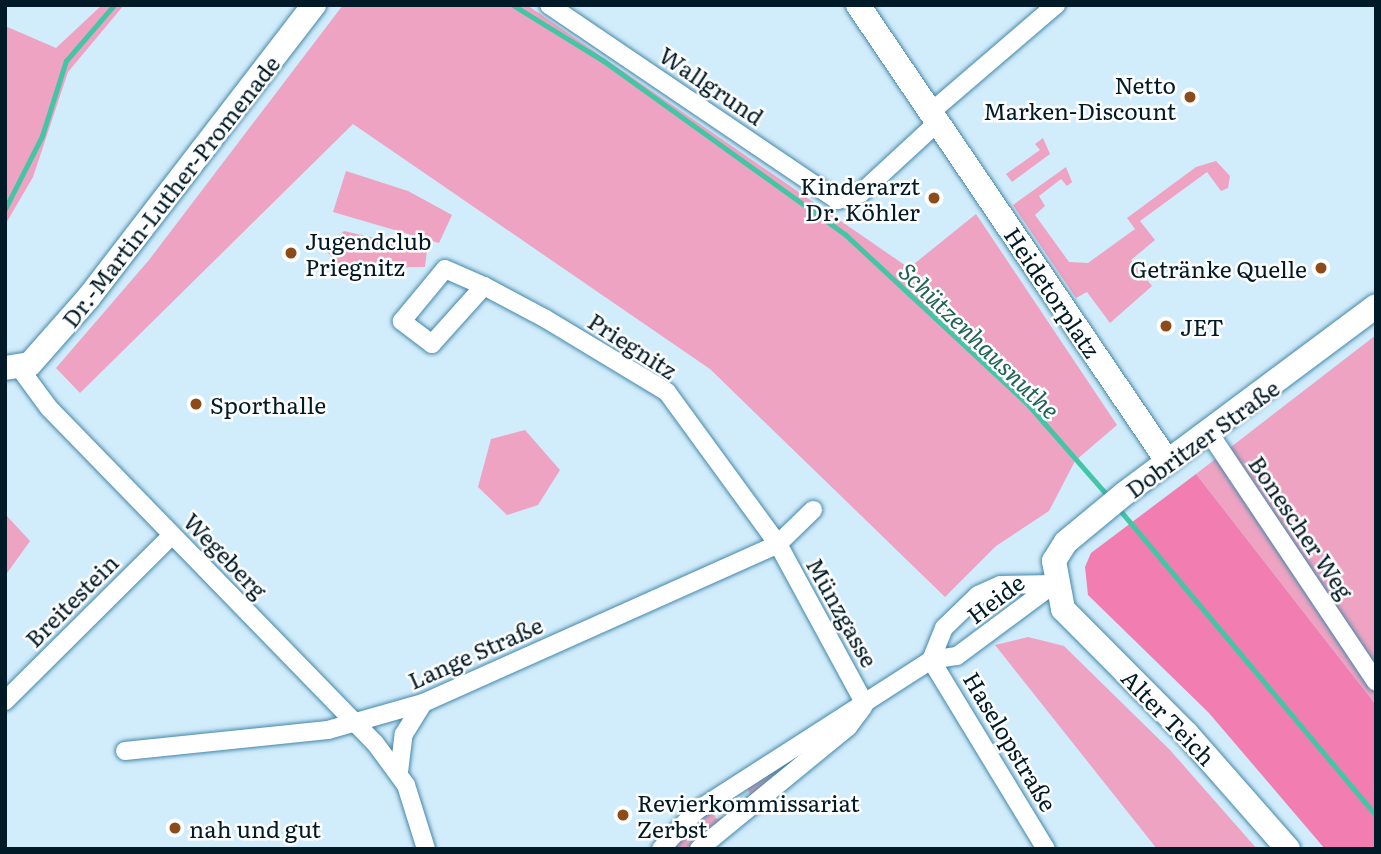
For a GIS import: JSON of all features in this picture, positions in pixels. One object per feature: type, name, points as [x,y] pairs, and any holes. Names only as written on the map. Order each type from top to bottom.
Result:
[{"type":"street","name":"Dr.-Martin-Luther-Promenade","points":[[13,369],[136,240],[314,5]]},
{"type":"street","name":"Wallgrund","points":[[550,5],[837,200],[849,200],[934,117]]},
{"type":"street","name":"Heidetorplatz","points":[[858,5],[1168,462]]},
{"type":"street","points":[[934,117],[1056,5]]},
{"type":"street","name":"Priegnitz","points":[[484,286],[432,344],[402,321],[445,269],[484,286],[667,392],[778,544]]},
{"type":"street","name":"Dobritzer Straße","points":[[1054,584],[1060,549],[1098,516],[1376,306]]},
{"type":"street","name":"Wegeberg","points":[[13,369],[358,723],[399,772],[426,849]]},
{"type":"street","name":"Bonescher Weg","points":[[1210,434],[1376,682]]},
{"type":"street","name":"Lange Straße","points":[[125,751],[358,723],[423,703],[778,544],[813,510]]},
{"type":"street","name":"Breitestein","points":[[5,701],[172,535]]},
{"type":"street","name":"Münzgasse","points":[[778,544],[865,704]]},
{"type":"street","name":"Heide","points":[[931,660],[944,628],[978,595],[1000,585],[1054,584]]},
{"type":"street","name":"Heide","points":[[662,849],[696,811],[931,660],[957,656],[1054,584]]},
{"type":"street","name":"Alter Teich","points":[[1054,584],[1063,609],[1197,743],[1288,849]]},
{"type":"street","name":"Haselopstraße","points":[[931,660],[1046,849]]},
{"type":"street","name":"Wegeberg","points":[[399,772],[404,734],[423,703]]},
{"type":"street","name":"Heide","points":[[699,849],[848,727],[865,704]]},
{"type":"shaded area","points":[[102,5],[124,5],[68,72],[33,177],[5,225],[5,26],[56,48]]},
{"type":"shaded area","points":[[343,5],[527,5],[909,268],[976,214],[1117,425],[1075,461],[1049,511],[996,546],[945,597],[710,369],[353,124],[80,393],[56,368],[149,260]]},
{"type":"shaded area","points":[[1043,138],[1050,154],[1012,182],[1006,174],[1040,150],[1035,144]]},
{"type":"shaded area","points":[[1216,161],[1230,176],[1228,188],[1221,191],[1207,172],[1140,221],[1155,240],[1131,260],[1152,286],[1110,323],[1087,292],[1076,298],[1013,205],[1066,167],[1072,182],[1067,186],[1061,179],[1039,196],[1045,206],[1035,215],[1069,262],[1088,263],[1135,229],[1127,218],[1196,167]]},
{"type":"shaded area","points":[[346,171],[408,191],[452,215],[439,243],[333,212]]},
{"type":"shaded area","points":[[344,231],[427,250],[425,267],[343,268],[324,249]]},
{"type":"shaded area","points":[[1376,335],[1376,705],[1196,474]]},
{"type":"shaded area","points":[[525,430],[560,470],[538,505],[507,515],[478,487],[491,439]]},
{"type":"shaded area","points":[[1196,474],[1376,705],[1376,849],[1325,849],[1209,713],[1088,595],[1085,567],[1091,553]]},
{"type":"shaded area","points":[[5,514],[30,541],[5,576]]},
{"type":"shaded area","points":[[1028,637],[1064,646],[1170,750],[1257,849],[1157,849],[995,645]]},
{"type":"shaded area","points":[[836,724],[741,807],[750,794],[747,788]]},
{"type":"shaded area","points":[[724,798],[713,814],[717,819],[734,813],[689,849],[671,849]]},
{"type":"waterway","name":"Schützenhausnuthe","points":[[5,209],[42,136],[66,61],[114,5]]},
{"type":"waterway","name":"Schützenhausnuthe","points":[[513,5],[604,61],[845,234],[1026,402],[1110,498]]},
{"type":"waterway","name":"Schützenhausnuthe","points":[[1120,510],[1376,815]]},
{"type":"place","name":"Netto Marken-Discount","points":[[1190,97]]},
{"type":"place","name":"Kinderarzt Dr. Köhler","points":[[934,198]]},
{"type":"place","name":"Jugendclub Priegnitz","points":[[291,253]]},
{"type":"place","name":"Getränke Quelle","points":[[1321,268]]},
{"type":"place","name":"JET","points":[[1166,326]]},
{"type":"place","name":"Sporthalle","points":[[196,404]]},
{"type":"place","name":"Revierkommissariat Zerbst","points":[[623,815]]},
{"type":"place","name":"nah und gut","points":[[175,828]]}]
